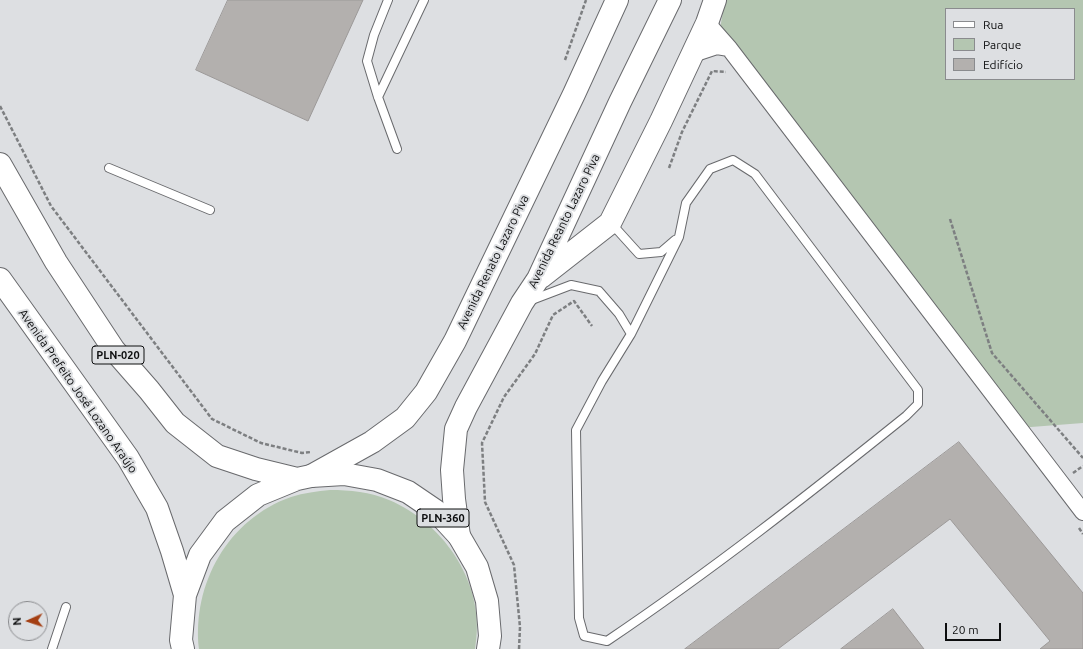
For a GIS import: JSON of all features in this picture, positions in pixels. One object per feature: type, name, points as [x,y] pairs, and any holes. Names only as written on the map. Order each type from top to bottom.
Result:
[{"type":"main road","name":"Avenida Renato Lazaro Piva","points":[[304,477],[372,442],[405,418],[426,392],[455,341],[574,94],[617,0]]},
{"type":"main road","name":"Avenida Reanto Lazaro Piva","points":[[459,536],[452,470],[456,429],[466,407],[522,303],[538,279],[620,102],[670,0]]},
{"type":"main road","points":[[538,279],[610,223],[708,23],[715,0]]},
{"type":"main road","name":"PLN-020","points":[[0,164],[56,262],[114,350],[175,422],[217,456],[256,469],[304,477]]},
{"type":"main road","name":"Avenida Prefeito José Lozano Araújo","points":[[0,279],[128,458],[156,508],[172,551],[185,594]]},
{"type":"main road","name":"PLN-360","points":[[183,649],[181,640],[185,594],[200,555],[225,521],[258,495],[304,477],[344,474],[377,480],[408,492],[436,511],[459,536],[477,566],[487,600],[490,636],[488,649]]},
{"type":"street","points":[[708,23],[729,48],[1083,512]]},
{"type":"street","points":[[693,54],[717,46],[729,48]]},
{"type":"lane","points":[[388,0],[374,35],[367,61],[378,98],[397,149]]},
{"type":"lane","points":[[378,98],[424,0]]},
{"type":"lane","points":[[733,160],[754,174],[918,390],[918,404],[906,416],[776,519],[656,608],[607,641],[584,636],[579,618],[576,430],[602,381],[631,334],[653,286],[679,237],[686,203],[710,169],[733,160]]},
{"type":"lane","points":[[109,168],[210,210]]},
{"type":"lane","points":[[610,223],[638,254],[661,252],[679,237]]},
{"type":"lane","points":[[522,303],[571,285],[599,292],[619,314],[631,334]]},
{"type":"lane","points":[[52,649],[66,607]]},
{"type":"path","points":[[669,168],[682,132],[712,71],[732,72]]},
{"type":"path","points":[[0,106],[51,206],[212,420],[261,443],[302,453],[314,451]]},
{"type":"path","points":[[950,219],[992,353],[1083,458]]},
{"type":"path","points":[[519,649],[520,627],[514,565],[485,502],[482,443],[504,397],[535,354],[553,315],[574,301],[592,326]]},
{"type":"green space","points":[[725,0],[1083,0],[1083,423],[1018,428],[879,245],[717,46]]},
{"type":"green space","points":[[330,490],[360,492],[389,500],[410,511],[428,525],[444,541],[458,560],[468,581],[475,603],[477,626],[475,649],[199,649],[198,625],[208,578],[219,557],[232,538],[249,521],[269,507],[291,497],[310,492]]},
{"type":"building","points":[[228,0],[363,0],[308,121],[196,70]]},
{"type":"building","points":[[959,442],[1083,593],[1083,649],[1040,649],[1050,641],[950,519],[778,649],[685,649]]},
{"type":"building","points":[[893,609],[924,649],[841,649]]}]
